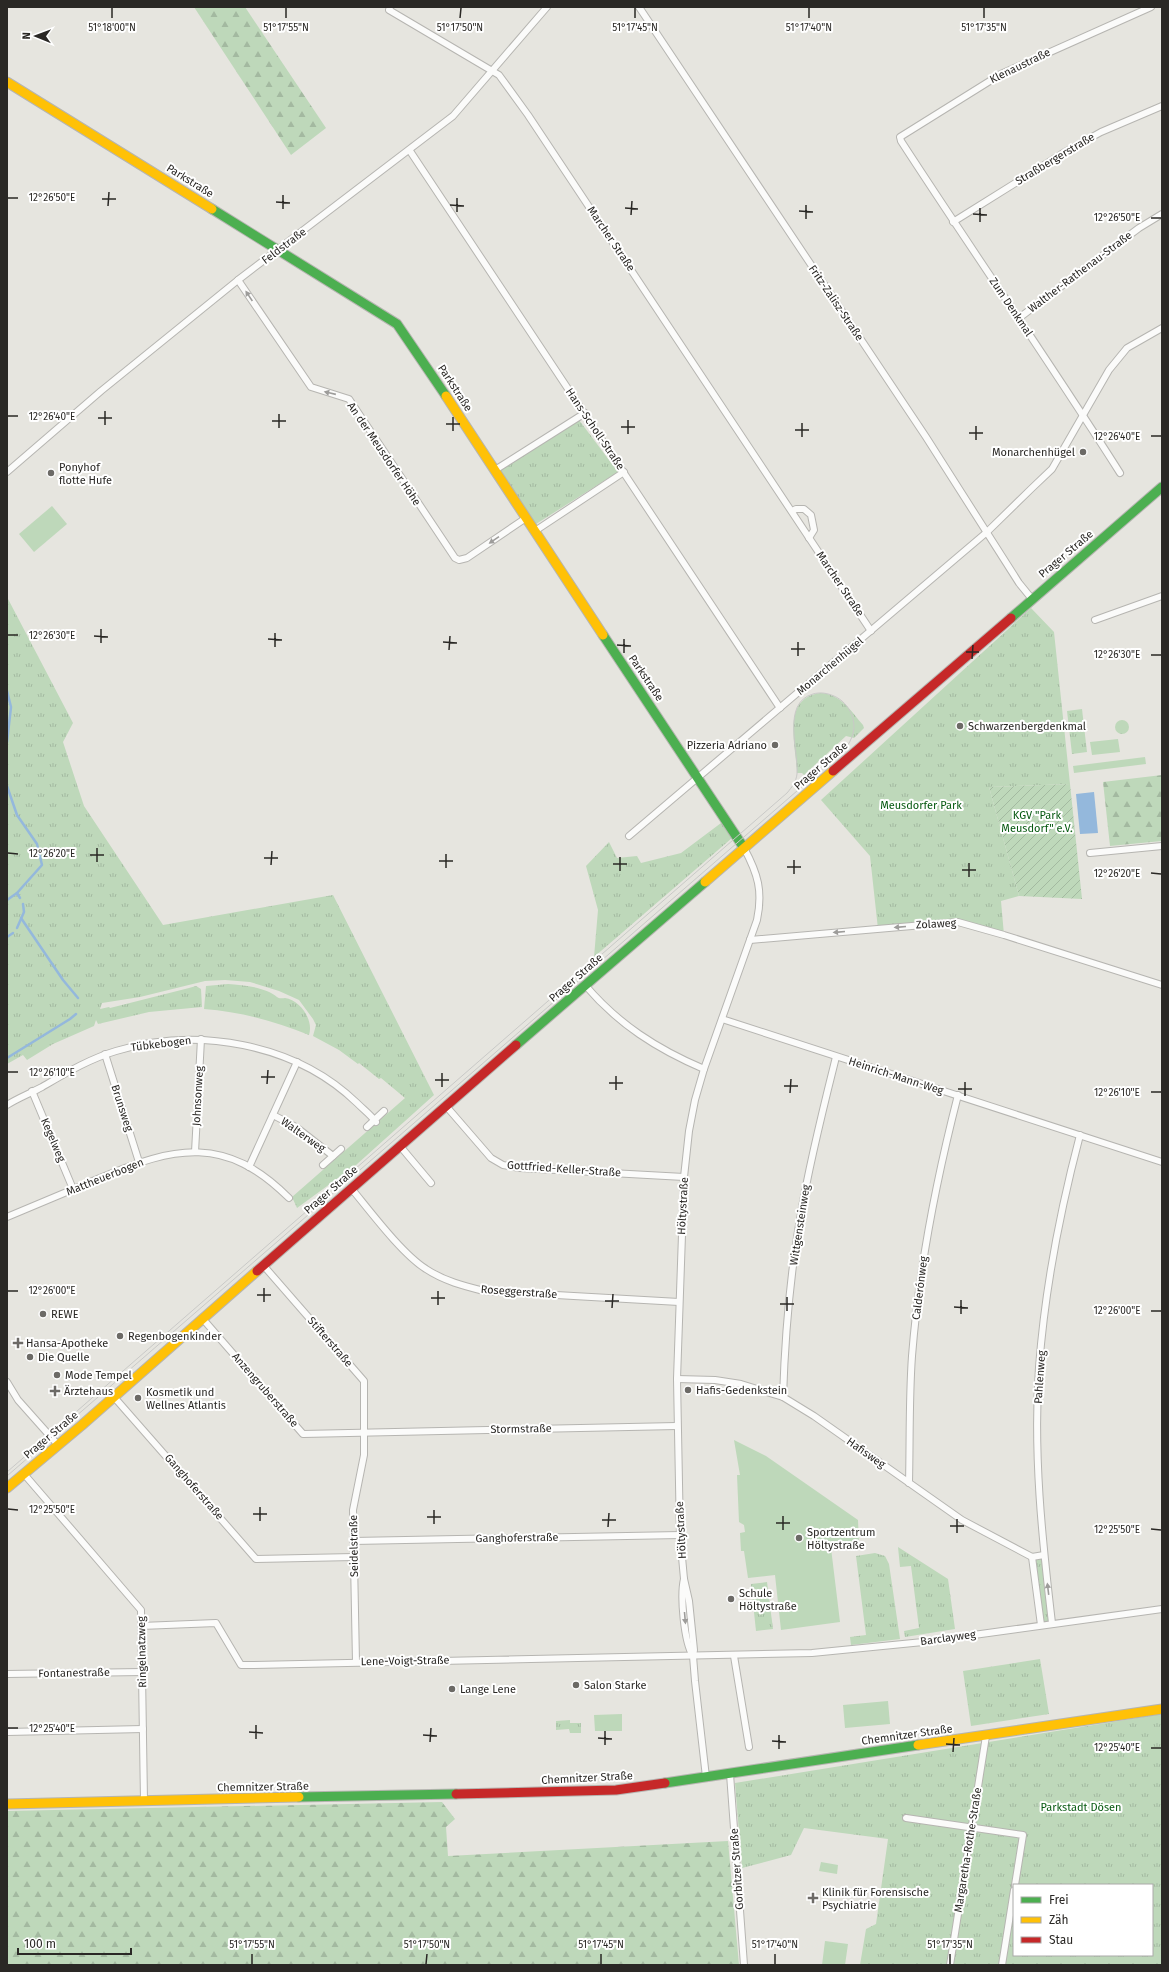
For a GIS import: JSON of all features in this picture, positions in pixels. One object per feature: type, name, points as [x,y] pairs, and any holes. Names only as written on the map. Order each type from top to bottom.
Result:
[{"type":"main road","name":"Parkstraße","points":[[7,82],[396,324],[408,338],[744,848]]},
{"type":"main road","name":"Prager Straße","points":[[7,1488],[114,1397],[202,1318],[585,985],[1162,487]]},
{"type":"main road","name":"Chemnitzer Straße","points":[[7,1804],[605,1790],[730,1774],[1162,1709]]},
{"type":"street","name":"Feldstraße","points":[[7,472],[101,391],[238,280],[410,151],[453,116],[547,7]]},
{"type":"street","name":"Fritz-Zalisz-Straße","points":[[639,7],[1032,599]]},
{"type":"street","name":"Klenaustraße","points":[[900,141],[900,137],[1001,74],[1151,7]]},
{"type":"street","name":"Marcher Straße","points":[[390,8],[499,75],[528,115],[872,631]]},
{"type":"street","name":"Straßbergerstraße","points":[[953,222],[1065,152],[1100,132],[1162,106]]},
{"type":"street","name":"Zum Denkmal","points":[[900,141],[1084,415],[1120,473]]},
{"type":"street","name":"Hans-Scholl-Straße","points":[[410,151],[780,708]]},
{"type":"street","name":"Walther-Rathenau-Straße","points":[[1019,318],[1139,228],[1162,214]]},
{"type":"street","name":"An der Meusdorfer Höhe","points":[[238,280],[311,387],[349,400],[455,558],[459,560],[467,558],[526,518]]},
{"type":"street","name":"Monarchenhügel","points":[[629,836],[987,532],[1052,469],[1109,370],[1127,348],[1162,328]]},
{"type":"street","points":[[494,470],[585,413]]},
{"type":"street","points":[[534,531],[624,472]]},
{"type":"street","points":[[792,511],[796,509],[804,509],[811,515],[814,530],[809,538]]},
{"type":"street","points":[[1095,620],[1162,596]]},
{"type":"street","points":[[1090,853],[1162,846]]},
{"type":"street","name":"Höltystraße","points":[[706,1777],[693,1656],[694,1650],[690,1601],[684,1579],[680,1535],[677,1378],[684,1177],[689,1131],[695,1100],[704,1069],[757,920],[760,894],[759,885],[751,861],[744,848]]},
{"type":"street","name":"Zolaweg","points":[[750,940],[958,922],[1162,985]]},
{"type":"street","points":[[585,985],[604,1007],[640,1037],[661,1050],[704,1069]]},
{"type":"street","name":"Heinrich-Mann-Weg","points":[[722,1019],[1162,1162]]},
{"type":"street","name":"Tübkebogen","points":[[7,1105],[105,1054],[146,1043],[202,1039],[252,1048],[297,1062],[328,1078],[349,1095],[376,1121]]},
{"type":"street","name":"Johnsonweg","points":[[195,1152],[202,1039]]},
{"type":"street","name":"Brunsweg","points":[[105,1054],[139,1162]]},
{"type":"street","name":"Wittgensteinweg","points":[[783,1397],[789,1296],[800,1214],[814,1146],[836,1057]]},
{"type":"street","name":"Walterweg","points":[[249,1167],[297,1062]]},
{"type":"street","name":"Kegelweg","points":[[32,1091],[74,1189]]},
{"type":"street","name":"Calderónweg","points":[[909,1484],[912,1356],[920,1284],[933,1201],[958,1095]]},
{"type":"street","name":"Gottfried-Keller-Straße","points":[[446,1106],[486,1154],[503,1165],[520,1168],[684,1177]]},
{"type":"street","points":[[367,1127],[376,1121],[384,1111]]},
{"type":"street","name":"Walterweg","points":[[273,1115],[296,1127],[333,1156]]},
{"type":"street","name":"Pahlenweg","points":[[1052,1623],[1044,1555],[1038,1456],[1039,1367],[1052,1256],[1064,1198],[1080,1135]]},
{"type":"street","points":[[400,1146],[431,1183]]},
{"type":"street","points":[[323,1165],[341,1149]]},
{"type":"street","name":"Mattheuerbogen","points":[[7,1217],[139,1162],[171,1153],[195,1152],[220,1155],[249,1167],[271,1181],[289,1198]]},
{"type":"street","name":"Roseggerstraße","points":[[351,1188],[408,1253],[426,1269],[453,1283],[484,1292],[679,1302]]},
{"type":"street","name":"Stifterstraße","points":[[263,1265],[364,1381],[364,1432]]},
{"type":"street","name":"Anzengruberstraße","points":[[202,1318],[303,1434],[364,1432]]},
{"type":"street","name":"Hafisweg","points":[[677,1378],[714,1380],[741,1384],[783,1397],[814,1416],[962,1520],[1032,1557]]},
{"type":"street","points":[[7,1382],[9,1390],[58,1445]]},
{"type":"street","name":"Ganghoferstraße","points":[[114,1397],[256,1559],[354,1557]]},
{"type":"street","name":"Stormstraße","points":[[364,1432],[677,1426]]},
{"type":"street","name":"Seidelstraße","points":[[356,1662],[353,1510],[364,1455],[364,1432]]},
{"type":"street","name":"Ringelnatzweg","points":[[24,1474],[141,1610],[144,1801]]},
{"type":"street","name":"Ganghoferstraße","points":[[353,1541],[680,1535]]},
{"type":"street","points":[[1041,1625],[1032,1557],[1044,1555]]},
{"type":"street","name":"Barclayweg","points":[[693,1656],[812,1653],[917,1643],[1052,1623],[1162,1609]]},
{"type":"street","name":"Lene-Voigt-Straße","points":[[141,1626],[216,1623],[241,1665],[693,1656]]},
{"type":"street","points":[[734,1656],[749,1746]]},
{"type":"street","name":"Fontanestraße","points":[[7,1674],[142,1672]]},
{"type":"street","points":[[7,1732],[143,1729]]},
{"type":"street","name":"Margaretha-Rothe-Straße","points":[[950,1965],[986,1736]]},
{"type":"street","name":"Gorbitzer Straße","points":[[730,1774],[744,1965]]},
{"type":"street","points":[[906,1818],[1023,1835],[1015,1884]]},
{"type":"street","points":[[1002,1965],[1013,1896]]},
{"type":"green space","points":[[194,7],[245,7],[326,128],[291,155]]},
{"type":"green space","points":[[579,420],[618,472],[536,524],[500,469]]},
{"type":"green space","points":[[52,506],[67,524],[34,552],[19,534]]},
{"type":"green space","points":[[7,597],[73,723],[63,742],[84,806],[163,925],[333,895],[434,1095],[356,1165],[297,1208],[292,1197],[405,1098],[381,1078],[379,1079],[359,1063],[358,1064],[339,1050],[313,1036],[316,1025],[299,1000],[279,991],[250,982],[225,980],[205,981],[140,997],[102,1003],[100,1009],[110,1008],[196,986],[201,989],[202,1007],[149,1012],[98,1024],[96,1020],[94,1026],[53,1044],[27,1060],[23,1055],[7,1064]]},
{"type":"green space","name":"Meusdorfer Park","points":[[1031,608],[1054,632],[1070,784],[989,787],[1019,896],[1001,901],[1004,935],[958,922],[878,929],[870,856],[821,800]]},
{"type":"green space","points":[[820,693],[834,696],[840,700],[850,709],[864,728],[854,738],[846,736],[804,775],[802,773],[797,773],[794,737],[795,713],[800,704],[808,697]]},
{"type":"green space","points":[[1082,709],[1087,752],[1072,754],[1067,711]]},
{"type":"green space","points":[[1119,720],[1125,720],[1129,724],[1129,730],[1125,734],[1119,734],[1115,730],[1115,724]]},
{"type":"green space","points":[[1118,739],[1120,752],[1092,755],[1090,742]]},
{"type":"green space","points":[[1145,757],[1146,764],[1074,773],[1073,766]]},
{"type":"green space","points":[[1162,775],[1162,841],[1110,846],[1103,782]]},
{"type":"green space","name":"KGV \"Park Meusdorf\" e.V.","points":[[1070,784],[1082,899],[1019,896],[989,787]]},
{"type":"green space","points":[[721,823],[732,838],[594,957],[598,910],[586,866],[609,842],[617,858],[637,856],[641,863],[681,853]]},
{"type":"green space","points":[[228,984],[261,989],[279,998],[285,998],[296,1003],[308,1017],[310,1029],[309,1035],[283,1025],[258,1018],[231,1012],[204,1009],[206,986]]},
{"type":"green space","name":"Sportzentrum Höltystraße","points":[[734,1440],[766,1456],[858,1520],[859,1543],[831,1548],[840,1622],[781,1630],[775,1575],[748,1578],[744,1551],[741,1551],[740,1533],[745,1532],[744,1525],[739,1522],[737,1475],[740,1475]]},
{"type":"green space","points":[[898,1547],[948,1579],[955,1629],[905,1637],[904,1631],[919,1628],[911,1566],[900,1567]]},
{"type":"green space","points":[[875,1553],[885,1556],[889,1564],[900,1639],[851,1645],[850,1637],[866,1635],[856,1556]]},
{"type":"green space","points":[[1044,1555],[1052,1623],[1041,1625],[1032,1557]]},
{"type":"green space","points":[[767,1582],[773,1629],[756,1631],[751,1584]]},
{"type":"green space","points":[[1040,1659],[1049,1714],[971,1726],[963,1671]]},
{"type":"green space","points":[[888,1701],[890,1724],[845,1728],[843,1705]]},
{"type":"green space","points":[[622,1714],[622,1731],[595,1731],[594,1715]]},
{"type":"green space","name":"Parkstadt Dösen","points":[[1162,1714],[1162,1965],[860,1965],[866,1929],[876,1924],[888,1839],[804,1828],[791,1855],[742,1868],[735,1783]]},
{"type":"green space","points":[[570,1720],[570,1723],[581,1723],[581,1733],[570,1733],[569,1729],[556,1730],[556,1721]]},
{"type":"green space","points":[[442,1802],[455,1819],[446,1827],[448,1856],[728,1841],[739,1965],[7,1965],[7,1811]]},
{"type":"green space","points":[[821,1862],[838,1865],[837,1874],[819,1871]]},
{"type":"green space","points":[[825,1941],[848,1944],[845,1965],[822,1965]]},
{"type":"water","points":[[1094,792],[1098,833],[1080,834],[1076,794]]},
{"type":"waterway","points":[[7,691],[11,707],[7,742]]},
{"type":"waterway","points":[[7,786],[17,815],[37,844],[42,865],[17,893],[7,900]]},
{"type":"waterway","points":[[17,893],[20,898]]},
{"type":"waterway","points":[[17,928],[24,912],[23,904]]},
{"type":"waterway","points":[[21,918],[63,980],[78,998]]},
{"type":"waterway","points":[[7,937],[13,933]]},
{"type":"waterway","points":[[7,1058],[76,1014]]},
{"type":"tram line","points":[[7,1472],[787,793],[795,782],[797,774],[794,717],[797,707],[803,699],[813,694],[824,693],[834,696],[845,703],[852,714],[854,727],[853,733],[848,744],[835,758],[7,1476]]},
{"type":"traffic: fast","points":[[212,209],[397,324],[446,396]]},
{"type":"traffic: fast","points":[[1011,618],[1162,487]]},
{"type":"traffic: fast","points":[[603,635],[744,848]]},
{"type":"traffic: fast","points":[[516,1045],[705,882]]},
{"type":"traffic: fast","points":[[665,1783],[918,1745]]},
{"type":"traffic: fast","points":[[299,1797],[456,1794]]},
{"type":"traffic: slow","points":[[7,82],[212,209]]},
{"type":"traffic: slow","points":[[446,396],[603,635]]},
{"type":"traffic: slow","points":[[705,882],[833,771]]},
{"type":"traffic: slow","points":[[7,1488],[82,1425],[257,1271]]},
{"type":"traffic: slow","points":[[918,1745],[1162,1709]]},
{"type":"traffic: slow","points":[[7,1804],[299,1797]]},
{"type":"traffic: jam","points":[[833,771],[1011,618]]},
{"type":"traffic: jam","points":[[257,1271],[516,1045]]},
{"type":"traffic: jam","points":[[456,1794],[616,1790],[665,1783]]},
{"type":"place","name":"Monarchenhügel","points":[[1083,452]]},
{"type":"place","name":"Ponyhof flotte Hufe","points":[[51,473]]},
{"type":"place","name":"Schwarzenbergdenkmal","points":[[960,726]]},
{"type":"place","name":"Pizzeria Adriano","points":[[775,745]]},
{"type":"place","name":"REWE","points":[[43,1314]]},
{"type":"place","name":"Regenbogenkinder","points":[[120,1336]]},
{"type":"place","name":"Hansa-Apotheke","points":[[18,1343]]},
{"type":"place","name":"Die Quelle","points":[[30,1357]]},
{"type":"place","name":"Mode Tempel","points":[[57,1375]]},
{"type":"place","name":"Hafis-Gedenkstein","points":[[688,1390]]},
{"type":"place","name":"Ärztehaus","points":[[55,1391]]},
{"type":"place","name":"Kosmetik und Wellnes Atlantis","points":[[138,1398]]},
{"type":"place","name":"Sportzentrum Höltystraße","points":[[799,1538]]},
{"type":"place","name":"Schule Höltystraße","points":[[731,1599]]},
{"type":"place","name":"Salon Starke","points":[[576,1685]]},
{"type":"place","name":"Lange Lene","points":[[452,1689]]},
{"type":"place","name":"Klinik für Forensische Psychiatrie","points":[[813,1898]]}]
